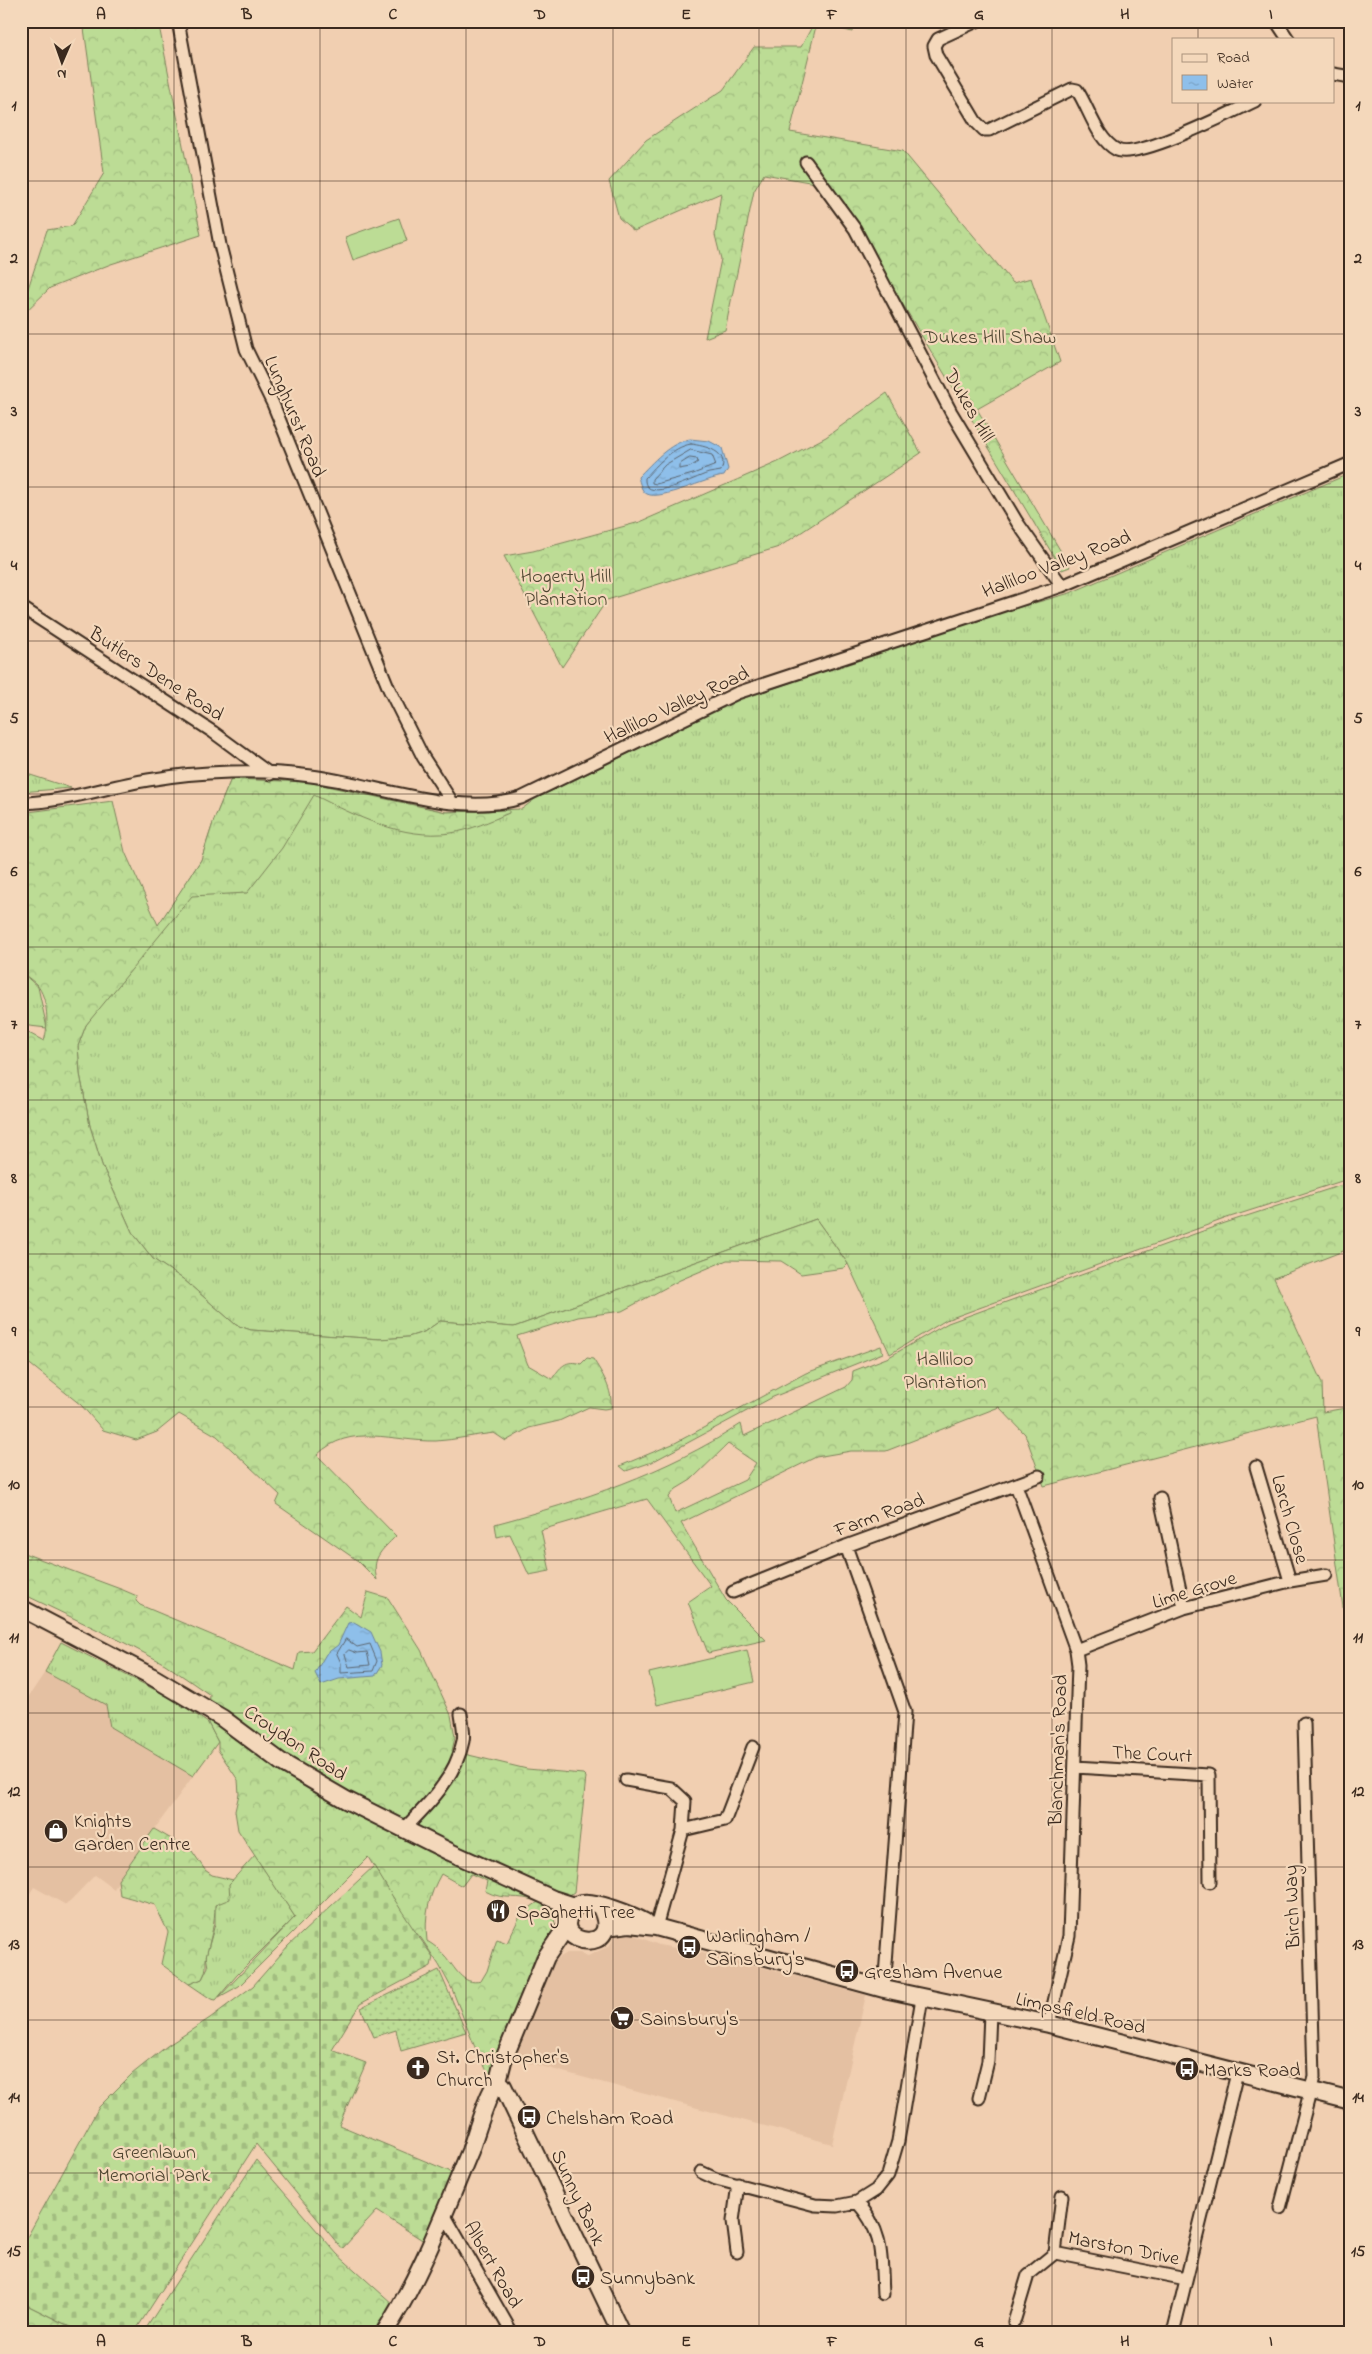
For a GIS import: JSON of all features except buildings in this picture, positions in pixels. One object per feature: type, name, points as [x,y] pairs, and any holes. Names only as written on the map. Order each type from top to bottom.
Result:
[{"type":"main road","name":"Croydon Road","points":[[21,1608],[166,1685],[222,1718],[281,1762],[346,1800],[403,1830],[553,1899],[571,1922]]},
{"type":"main road","points":[[388,2332],[429,2253],[483,2118],[491,2087],[498,2081],[503,2062],[546,1957],[583,1902],[600,1906],[606,1918],[606,1927],[601,1936],[593,1941],[584,1942],[571,1922]]},
{"type":"main road","name":"Limpsfield Road","points":[[600,1906],[632,1915],[656,1927]]},
{"type":"main road","name":"Limpsfield Road","points":[[606,1927],[629,1924],[656,1927],[884,1989],[1049,2024],[1351,2101]]},
{"type":"main road","name":"Sunny Bank","points":[[498,2081],[503,2086],[621,2333]]},
{"type":"street","name":"Lunghurst Road","points":[[178,21],[220,245],[246,349],[276,410],[285,437],[386,682],[423,757],[452,802]]},
{"type":"street","points":[[977,21],[938,39],[934,46],[936,55],[976,122],[984,130],[989,130],[1075,89],[1108,143],[1117,150],[1127,153],[1185,132],[1253,102]]},
{"type":"street","points":[[1276,21],[1287,38]]},
{"type":"street","points":[[1334,74],[1351,77]]},
{"type":"street","name":"Dukes Hill","points":[[806,162],[855,229],[951,412],[1017,522],[1062,586]]},
{"type":"street","name":"Halliloo Valley Road","points":[[21,803],[48,802],[149,780],[234,772],[318,777],[452,802],[489,804],[521,798],[737,693],[1062,586],[1351,463]]},
{"type":"street","name":"Butlers Dene Road","points":[[21,606],[213,732],[270,774]]},
{"type":"street","name":"Larch Close","points":[[1256,1467],[1290,1581]]},
{"type":"street","name":"Farm Road","points":[[733,1592],[846,1546],[1039,1476]]},
{"type":"street","name":"Blanchman's Road","points":[[1016,1485],[1076,1650],[1078,1665],[1068,1943],[1049,2024]]},
{"type":"street","points":[[1160,1498],[1184,1608]]},
{"type":"street","points":[[846,1546],[905,1712],[884,1989]]},
{"type":"street","name":"Lime Grove","points":[[1076,1650],[1184,1608],[1290,1581],[1326,1575]]},
{"type":"street","points":[[403,1830],[434,1799],[455,1767],[464,1739],[461,1714]]},
{"type":"street","name":"Birch Way","points":[[1280,2208],[1314,2077],[1304,1723]]},
{"type":"street","points":[[683,1830],[725,1820],[753,1747]]},
{"type":"street","name":"The Court","points":[[1075,1767],[1209,1774],[1210,1882]]},
{"type":"street","points":[[626,1780],[671,1788],[685,1801],[683,1830],[656,1927]]},
{"type":"street","points":[[701,2172],[716,2179],[815,2205],[837,2206],[857,2202],[876,2190],[888,2175],[898,2141],[922,1998]]},
{"type":"street","points":[[980,2098],[988,2060],[990,2013]]},
{"type":"street","points":[[1173,2333],[1237,2073]]},
{"type":"street","points":[[737,2252],[733,2221],[738,2184]]},
{"type":"street","name":"Marston Drive","points":[[1014,2322],[1028,2275],[1055,2252],[1062,2196]]},
{"type":"street","points":[[857,2202],[872,2218],[881,2250],[883,2294]]},
{"type":"street","name":"Albert Road","points":[[444,2214],[512,2333]]},
{"type":"street","name":"Marston Drive","points":[[1055,2252],[1186,2279]]},
{"type":"shaded area","points":[[61,1642],[208,1723],[218,1742],[123,1872],[114,1889],[95,1875],[66,1905],[34,1887],[21,1907],[21,1708],[45,1672]]},
{"type":"shaded area","points":[[616,1935],[634,1935],[659,1945],[728,1958],[866,1995],[832,2144],[515,2059],[548,1972],[557,1959],[567,1953],[580,1953],[588,1956],[609,1946]]},
{"type":"green space","points":[[83,21],[158,21],[201,235],[111,264],[50,288],[21,316],[21,310],[47,230],[72,226],[104,173]]},
{"type":"green space","name":"Dukes Hill Shaw","points":[[815,21],[856,21],[852,32],[817,22],[790,132],[903,151],[1013,283],[1031,278],[1060,362],[977,409],[1070,567],[1062,570],[832,186],[764,174],[754,191],[725,330],[705,338],[721,259],[715,235],[721,193],[634,231],[619,218],[609,181],[646,140],[723,90],[754,47],[801,47]]},
{"type":"green space","points":[[399,218],[407,241],[353,260],[345,237]]},
{"type":"green space","name":"Hogerty Hill Plantation","points":[[887,393],[921,453],[779,547],[607,600],[562,667],[504,556],[533,551],[640,522],[778,462],[826,437]]},
{"type":"green space","points":[[1351,473],[1351,1178],[1227,1218],[946,1320],[890,1354],[848,1264],[816,1219],[514,1327],[440,1321],[424,1332],[408,1337],[380,1339],[251,1330],[236,1325],[183,1279],[153,1259],[132,1232],[102,1165],[90,1126],[80,1074],[78,1046],[86,1025],[158,926],[201,860],[214,820],[231,779],[308,782],[446,812],[522,809],[535,799],[739,700],[971,621],[1070,593]]},
{"type":"green space","points":[[21,772],[71,788],[21,792]]},
{"type":"green space","points":[[231,779],[308,782],[446,812],[509,810],[509,813],[458,832],[415,833],[397,830],[363,818],[314,795],[282,848],[247,893],[192,896],[86,1025],[78,1046],[80,1074],[90,1126],[102,1165],[132,1232],[153,1259],[183,1279],[236,1325],[251,1330],[380,1339],[408,1337],[424,1332],[440,1321],[514,1327],[816,1219],[848,1264],[844,1268],[801,1274],[781,1261],[727,1260],[680,1280],[622,1311],[578,1317],[517,1336],[528,1365],[552,1379],[567,1363],[581,1364],[587,1358],[593,1359],[609,1388],[611,1408],[589,1407],[559,1421],[529,1428],[506,1441],[494,1433],[436,1441],[358,1436],[330,1445],[317,1455],[396,1536],[376,1560],[375,1572],[377,1580],[358,1561],[276,1504],[280,1495],[217,1436],[179,1414],[157,1432],[136,1440],[103,1430],[81,1405],[21,1357],[21,1029],[44,1041],[47,1020],[41,991],[35,983],[21,972],[21,813],[113,801],[125,852],[158,925],[201,860],[214,820]]},
{"type":"green space","points":[[21,972],[38,987],[47,1028],[21,1025]]},
{"type":"green space","name":"Halliloo Plantation","points":[[1351,1182],[1351,1248],[1274,1278],[1322,1383],[1323,1412],[1351,1407],[1351,1664],[1316,1416],[1044,1486],[1025,1434],[999,1407],[886,1451],[851,1451],[816,1457],[681,1523],[726,1600],[766,1640],[708,1653],[688,1602],[711,1586],[647,1499],[541,1530],[550,1571],[529,1575],[510,1534],[497,1537],[495,1524],[559,1506],[622,1484],[683,1457],[741,1424],[744,1436],[846,1387],[852,1380],[853,1371],[889,1357],[948,1323],[1225,1223]],"holes":[[[728,1444],[756,1463],[745,1480],[675,1513],[669,1497],[676,1489],[691,1480]]]},
{"type":"green space","points":[[881,1346],[883,1353],[773,1397],[652,1462],[626,1471],[620,1466],[675,1443],[806,1373]]},
{"type":"green space","points":[[21,1552],[137,1596],[136,1601],[140,1605],[295,1670],[299,1652],[312,1651],[346,1606],[361,1617],[368,1592],[388,1598],[421,1650],[451,1715],[455,1737],[452,1751],[527,1769],[583,1774],[586,1777],[574,1892],[565,1898],[554,1915],[555,1928],[536,1955],[491,2079],[474,2045],[452,1989],[439,1965],[421,1938],[409,1925],[368,1857],[239,1986],[219,1997],[295,1917],[238,1830],[235,1811],[239,1794],[238,1780],[218,1750],[218,1742],[208,1723],[210,1695],[165,1664],[21,1593]],"holes":[[[441,1874],[462,1886],[471,1874],[487,1881],[485,1891],[492,1894],[531,1899],[538,1902],[521,1914],[507,1943],[497,1939],[487,1971],[481,1981],[474,1982],[464,1978],[449,1960],[427,1941],[426,1923],[428,1906]]]},
{"type":"green space","points":[[61,1642],[175,1700],[208,1723],[218,1742],[193,1776],[110,1727],[106,1705],[45,1672]]},
{"type":"green space","points":[[747,1650],[754,1682],[657,1705],[649,1673]]},
{"type":"green space","points":[[154,1829],[192,1851],[205,1870],[212,1875],[233,1880],[229,1884],[230,1899],[215,1905],[214,1924],[206,1957],[206,1968],[202,1979],[189,1984],[161,1964],[168,1932],[155,1905],[120,1895],[118,1880]]},
{"type":"green space","points":[[255,1855],[295,1917],[237,1975],[216,2000],[211,1999],[189,1984],[202,1979],[208,1967],[206,1956],[215,1924],[215,1905],[229,1884]]},
{"type":"green space","name":"Greenlawn Memorial Park","points":[[374,1866],[433,1957],[431,1966],[360,2004],[332,2050],[366,2063],[339,2125],[449,2171],[453,2176],[427,2243],[377,2211],[342,2249],[256,2144],[134,2333],[83,2333],[21,2302],[21,2248],[99,2107],[132,2074],[167,2046],[210,2018],[253,1986],[288,1946]]},
{"type":"green space","points":[[439,1970],[466,2032],[401,2051],[396,2030],[374,2037],[361,2008]]},
{"type":"green space","points":[[256,2160],[337,2254],[393,2304],[374,2333],[143,2333]]},
{"type":"green space","points":[[21,2302],[83,2333],[21,2333]]},
{"type":"water","points":[[690,439],[709,441],[722,448],[728,469],[724,476],[673,492],[654,495],[645,493],[638,477],[668,449]]},
{"type":"water","points":[[354,1622],[371,1632],[380,1652],[382,1665],[375,1676],[339,1679],[321,1685],[315,1673],[326,1654],[338,1645],[348,1623]]},
{"type":"place","name":"Knights Garden Centre","points":[[56,1831]]},
{"type":"place","name":"Spaghetti Tree","points":[[498,1911]]},
{"type":"place","name":"Warlingham / Sainsbury's","points":[[689,1947]]},
{"type":"place","name":"Gresham Avenue","points":[[847,1971]]},
{"type":"place","name":"Sainsbury's","points":[[622,2018]]},
{"type":"place","name":"St. Christopher's Church","points":[[418,2068]]},
{"type":"place","name":"Marks Road","points":[[1187,2069]]},
{"type":"place","name":"Chelsham Road","points":[[529,2117]]},
{"type":"place","name":"Sunnybank","points":[[583,2277]]}]
